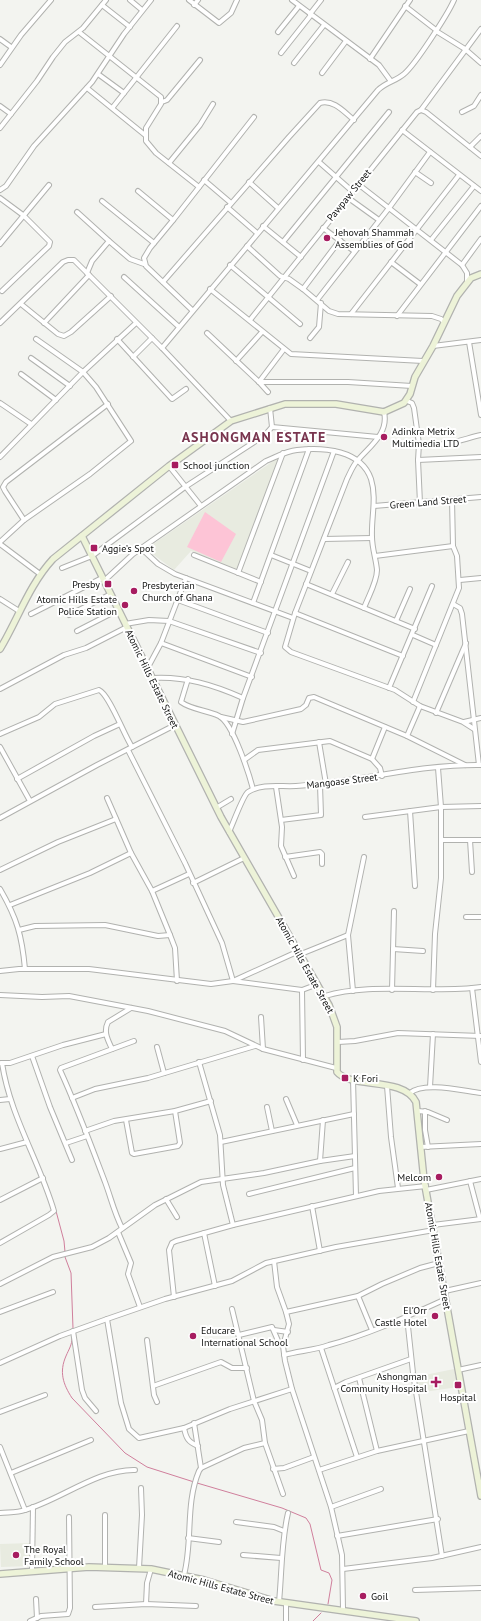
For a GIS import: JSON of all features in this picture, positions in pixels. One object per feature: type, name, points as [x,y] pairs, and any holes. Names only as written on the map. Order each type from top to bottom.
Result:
[{"type":"street","points":[[0,65],[11,47],[51,0]]},
{"type":"street","points":[[0,128],[37,82],[53,57],[65,42],[79,32],[106,0]]},
{"type":"street","points":[[130,0],[142,10]]},
{"type":"street","points":[[0,190],[6,186],[34,146],[87,88],[150,0]]},
{"type":"street","points":[[189,0],[219,23],[231,13],[238,0]]},
{"type":"street","points":[[194,5],[198,0]]},
{"type":"street","points":[[292,0],[384,70],[390,80]]},
{"type":"street","points":[[282,53],[321,0]]},
{"type":"street","points":[[370,59],[410,0]]},
{"type":"street","points":[[162,348],[192,310],[319,162],[378,90],[390,80],[403,75],[407,71],[436,30],[454,0]]},
{"type":"street","points":[[102,5],[130,27]]},
{"type":"street","points":[[278,32],[299,6]]},
{"type":"street","points":[[405,6],[481,62]]},
{"type":"street","points":[[294,63],[324,25]]},
{"type":"street","points":[[113,108],[177,26]]},
{"type":"street","name":"Pawpaw Street","points":[[250,320],[269,298],[347,197],[420,110],[481,29]]},
{"type":"street","points":[[79,32],[135,78],[161,97],[162,102]]},
{"type":"street","points":[[0,39],[11,47]]},
{"type":"street","points":[[322,73],[346,41]]},
{"type":"street","points":[[145,135],[148,125],[162,102],[167,100],[200,60]]},
{"type":"street","points":[[98,74],[124,93]]},
{"type":"street","points":[[87,88],[145,135],[150,146],[199,187]]},
{"type":"street","points":[[462,112],[474,106],[481,95]]},
{"type":"street","points":[[164,282],[249,182],[320,103],[325,101],[334,104],[354,120]]},
{"type":"street","points":[[169,163],[200,124],[213,104]]},
{"type":"street","points":[[0,106],[11,114]]},
{"type":"street","points":[[420,110],[426,112],[481,156]]},
{"type":"street","points":[[283,242],[389,112]]},
{"type":"street","points":[[144,264],[144,258],[154,243],[254,117]]},
{"type":"street","points":[[402,130],[481,191]]},
{"type":"street","points":[[470,147],[481,136]]},
{"type":"street","points":[[310,338],[319,327],[319,301],[354,251],[389,208],[430,152]]},
{"type":"street","points":[[319,162],[352,191]]},
{"type":"street","points":[[415,172],[431,183]]},
{"type":"street","points":[[351,314],[459,175]]},
{"type":"street","points":[[204,180],[257,233]]},
{"type":"street","points":[[249,182],[278,208]]},
{"type":"street","points":[[358,184],[462,265],[467,273],[467,282]]},
{"type":"street","points":[[0,244],[49,186]]},
{"type":"street","points":[[431,240],[474,186]]},
{"type":"street","points":[[138,192],[173,220]]},
{"type":"street","points":[[347,197],[379,220]]},
{"type":"street","points":[[0,198],[23,215],[48,240],[49,246],[2,291]]},
{"type":"street","points":[[102,201],[154,243]]},
{"type":"street","points":[[397,316],[481,206]]},
{"type":"street","points":[[77,212],[130,259],[144,264],[192,310]]},
{"type":"street","points":[[263,226],[301,257]]},
{"type":"street","points":[[323,228],[354,251]]},
{"type":"street","points":[[462,265],[481,239]]},
{"type":"street","points":[[303,289],[340,240]]},
{"type":"street","points":[[44,323],[88,274],[92,261],[109,241]]},
{"type":"street","points":[[247,246],[280,276],[303,289],[329,311],[351,314],[436,316],[444,322]]},
{"type":"street","points":[[0,323],[66,261],[77,261],[231,421]]},
{"type":"street","points":[[391,262],[420,284]]},
{"type":"street","points":[[230,265],[300,324]]},
{"type":"street","points":[[0,649],[40,574],[52,559],[169,466],[231,421],[285,404],[336,404],[384,412],[397,408],[406,400],[423,361],[433,346],[457,296],[467,282],[474,276],[481,274]]},
{"type":"street","points":[[124,277],[179,327]]},
{"type":"street","points":[[210,289],[250,320],[262,332],[292,354],[423,361]]},
{"type":"street","points":[[21,304],[58,334],[66,335],[111,296]]},
{"type":"street","points":[[0,457],[82,372],[136,323]]},
{"type":"street","points":[[236,361],[262,332]]},
{"type":"street","points":[[207,333],[268,392]]},
{"type":"street","points":[[133,357],[152,338]]},
{"type":"street","points":[[36,339],[82,372],[96,387],[131,441],[90,474],[24,520],[0,543],[40,574]]},
{"type":"street","points":[[117,339],[172,399],[186,389]]},
{"type":"street","points":[[433,346],[481,340]]},
{"type":"street","points":[[469,342],[481,415]]},
{"type":"street","points":[[259,382],[284,349]]},
{"type":"street","points":[[31,358],[70,386]]},
{"type":"street","points":[[21,374],[56,400]]},
{"type":"street","points":[[259,382],[348,382],[412,386]]},
{"type":"street","points":[[406,400],[412,403],[414,408],[419,444],[418,460],[420,503]]},
{"type":"street","points":[[0,403],[31,424]]},
{"type":"street","points":[[24,520],[3,487],[6,482],[108,404]]},
{"type":"street","points":[[62,568],[92,556],[185,487],[265,435],[272,427],[270,408]]},
{"type":"street","points":[[384,412],[385,422],[378,437],[366,453],[358,460],[347,479],[324,540],[310,571],[285,644],[287,650],[390,688],[420,706],[464,722],[474,729]]},
{"type":"street","points":[[272,427],[378,437]]},
{"type":"street","points":[[419,444],[444,443],[481,435]]},
{"type":"street","points":[[253,603],[309,449]]},
{"type":"street","points":[[31,614],[103,579],[201,506],[266,461],[283,453],[309,449],[334,451],[358,460],[371,479],[374,506],[372,538],[376,556],[376,577],[364,608]]},
{"type":"street","points":[[232,734],[243,698],[261,654],[275,611],[334,451]]},
{"type":"street","points":[[238,573],[283,453]]},
{"type":"street","points":[[418,460],[481,457]]},
{"type":"street","points":[[169,466],[201,506]]},
{"type":"street","name":"Green Land Street","points":[[374,506],[481,497]]},
{"type":"street","points":[[413,702],[460,588],[457,556],[452,546],[452,500]]},
{"type":"street","name":"Atomic Hills Estate Street","points":[[82,536],[216,808],[325,996],[335,1019],[338,1042],[336,1068]]},
{"type":"street","points":[[324,540],[372,538]]},
{"type":"street","points":[[376,556],[452,546]]},
{"type":"street","points":[[142,549],[165,569],[186,578],[275,611],[294,615],[403,656]]},
{"type":"street","points":[[194,555],[261,582]]},
{"type":"street","points":[[271,555],[310,571]]},
{"type":"street","points":[[332,594],[348,562]]},
{"type":"street","points":[[147,669],[161,643],[186,578]]},
{"type":"street","points":[[460,580],[481,578]]},
{"type":"street","points":[[306,584],[415,629]]},
{"type":"street","points":[[390,688],[432,586]]},
{"type":"street","points":[[396,620],[410,589]]},
{"type":"street","points":[[69,614],[110,594]]},
{"type":"street","points":[[0,599],[19,611]]},
{"type":"street","points":[[178,600],[268,633]]},
{"type":"street","points":[[453,604],[460,608],[466,643],[474,729],[480,765]]},
{"type":"street","points":[[77,630],[118,610]]},
{"type":"street","points":[[0,689],[57,658],[86,648],[126,626],[149,620],[169,621],[261,654]]},
{"type":"street","points":[[412,635],[436,645]]},
{"type":"street","points":[[161,643],[252,677]]},
{"type":"street","points":[[436,713],[466,643]]},
{"type":"street","points":[[152,678],[188,679],[218,687],[243,698]]},
{"type":"street","points":[[188,679],[181,702],[236,722],[262,719],[301,709],[311,696],[407,736],[465,766]]},
{"type":"street","points":[[0,734],[39,717],[55,704],[96,690],[102,690],[120,724],[222,943],[233,981]]},
{"type":"street","points":[[407,736],[420,706]]},
{"type":"street","points":[[221,717],[232,734],[244,760],[253,789],[243,797],[238,815],[229,832]]},
{"type":"street","points":[[464,722],[481,718]]},
{"type":"street","points":[[16,779],[94,736],[120,724]]},
{"type":"street","points":[[0,818],[175,725]]},
{"type":"street","points":[[372,759],[385,727]]},
{"type":"street","points":[[244,760],[258,750],[330,741],[372,759],[379,766],[382,776]]},
{"type":"street","points":[[319,742],[326,784]]},
{"type":"street","points":[[0,747],[16,779],[30,801]]},
{"type":"street","name":"Mangoase Street","points":[[253,789],[320,785],[438,768],[480,765]]},
{"type":"street","points":[[433,990],[434,941],[442,878],[441,807],[438,768]]},
{"type":"street","points":[[281,820],[321,815],[320,785]]},
{"type":"street","points":[[276,787],[281,820],[281,846],[294,876]]},
{"type":"street","points":[[107,798],[131,853],[152,891],[170,934],[175,948],[178,981]]},
{"type":"street","points":[[216,808],[231,800]]},
{"type":"street","points":[[366,817],[441,807],[481,806]]},
{"type":"street","points":[[410,811],[415,886]]},
{"type":"street","points":[[0,870],[58,842],[116,819]]},
{"type":"street","points":[[441,840],[481,840]]},
{"type":"street","points":[[470,840],[472,872]]},
{"type":"street","points":[[285,857],[320,852],[322,854],[322,864]]},
{"type":"street","points":[[10,905],[90,872],[131,853]]},
{"type":"street","points":[[353,991],[348,935],[364,857]]},
{"type":"street","points":[[194,883],[244,858]]},
{"type":"street","points":[[152,891],[189,874]]},
{"type":"street","points":[[0,889],[10,905],[19,930],[23,943],[25,969]]},
{"type":"street","points":[[392,990],[394,911]]},
{"type":"street","points":[[466,917],[481,917]]},
{"type":"street","points":[[19,930],[35,926],[105,925],[158,936],[170,934]]},
{"type":"street","points":[[233,981],[300,952],[348,935]]},
{"type":"street","points":[[394,949],[422,951]]},
{"type":"street","points":[[0,971],[25,969],[88,969],[178,981],[211,984],[233,981],[302,990],[318,984]]},
{"type":"street","points":[[325,996],[353,991],[433,990],[481,987]]},
{"type":"street","points":[[472,988],[481,1062]]},
{"type":"street","points":[[302,990],[303,1060]]},
{"type":"street","points":[[0,995],[42,997],[69,996],[174,1017],[225,1031],[263,1049],[336,1068],[339,1075],[410,1093],[416,1088],[430,1087],[481,1093]]},
{"type":"street","points":[[112,1049],[106,1034],[108,1022],[131,1008]]},
{"type":"street","points":[[261,1018],[263,1049]]},
{"type":"street","points":[[338,1042],[355,1041],[398,1033],[479,1036]]},
{"type":"street","points":[[0,1243],[53,1213],[54,1211],[43,1178],[10,1099],[1,1063],[32,1056],[106,1034]]},
{"type":"street","points":[[430,1087],[432,1034]]},
{"type":"street","points":[[122,1228],[112,1208],[105,1182],[60,1070],[61,1068],[134,1041]]},
{"type":"street","points":[[72,1098],[102,1087],[164,1073],[255,1046]]},
{"type":"street","points":[[157,1047],[164,1073]]},
{"type":"street","points":[[32,1056],[50,1107],[72,1160]]},
{"type":"street","points":[[199,1062],[211,1101],[221,1142],[222,1178],[233,1225]]},
{"type":"street","points":[[353,1079],[356,1196]]},
{"type":"street","points":[[387,1086],[398,1188]]},
{"type":"street","name":"Atomic Hills Estate Street","points":[[410,1093],[416,1102],[418,1111],[420,1147],[426,1188],[469,1431],[478,1465],[481,1496]]},
{"type":"street","points":[[0,1100],[10,1099]]},
{"type":"street","points":[[286,1100],[297,1126]]},
{"type":"street","points":[[85,1131],[114,1121],[175,1110],[211,1101]]},
{"type":"street","points":[[267,1107],[272,1131]]},
{"type":"street","points":[[126,1120],[132,1153],[134,1154],[178,1146],[180,1143],[175,1110]]},
{"type":"street","points":[[418,1111],[425,1111],[447,1120]]},
{"type":"street","points":[[425,1111],[424,1130],[428,1147]]},
{"type":"street","points":[[221,1142],[354,1114]]},
{"type":"street","points":[[320,1161],[323,1120]]},
{"type":"street","points":[[66,1143],[87,1136]]},
{"type":"street","points":[[0,1149],[27,1142]]},
{"type":"street","points":[[420,1147],[481,1144]]},
{"type":"street","points":[[0,1284],[53,1257],[92,1247],[118,1232],[166,1198],[201,1182],[264,1173],[320,1161],[355,1156]]},
{"type":"street","points":[[249,1194],[355,1168]]},
{"type":"street","points":[[0,1200],[43,1178]]},
{"type":"street","points":[[174,1297],[169,1246],[176,1241],[233,1225],[356,1196],[398,1188],[426,1188],[481,1179]]},
{"type":"street","points":[[0,1362],[73,1331],[140,1307],[232,1281],[257,1267],[274,1261],[480,1219],[470,1181]]},
{"type":"street","points":[[166,1198],[177,1218]]},
{"type":"street","points":[[312,1206],[320,1251]]},
{"type":"street","points":[[118,1232],[131,1263],[128,1274],[140,1307]]},
{"type":"street","points":[[204,1233],[215,1286]]},
{"type":"street","points":[[274,1261],[277,1287],[289,1324],[284,1346],[284,1355],[292,1389],[331,1507],[343,1569],[343,1609]]},
{"type":"street","points":[[286,1312],[358,1296],[420,1268],[439,1263]]},
{"type":"street","points":[[445,1291],[481,1283]]},
{"type":"street","points":[[0,1312],[53,1292]]},
{"type":"street","points":[[358,1296],[372,1330]]},
{"type":"street","points":[[284,1355],[321,1348],[407,1317],[446,1298]]},
{"type":"street","points":[[232,1309],[254,1400],[262,1420],[265,1443],[283,1494]]},
{"type":"street","points":[[407,1317],[411,1359],[438,1519],[442,1556]]},
{"type":"street","points":[[107,1319],[121,1403],[131,1432],[139,1438],[184,1428],[254,1400],[265,1399],[292,1389]]},
{"type":"street","points":[[239,1335],[270,1327],[274,1330],[288,1332]]},
{"type":"street","points":[[274,1330],[279,1343],[284,1346]]},
{"type":"street","points":[[73,1331],[82,1390],[85,1398],[96,1410]]},
{"type":"street","points":[[147,1340],[153,1386],[158,1402]]},
{"type":"street","points":[[321,1348],[357,1457]]},
{"type":"street","points":[[334,1388],[411,1359]]},
{"type":"street","points":[[153,1386],[221,1362],[232,1368],[247,1368]]},
{"type":"street","points":[[458,1370],[481,1365]]},
{"type":"street","points":[[359,1378],[377,1451]]},
{"type":"street","points":[[0,1412],[45,1395]]},
{"type":"street","points":[[184,1575],[187,1562],[190,1507],[194,1486],[201,1468],[194,1423]]},
{"type":"street","points":[[184,1428],[186,1437],[191,1443],[198,1446]]},
{"type":"street","points":[[319,1470],[377,1451],[469,1431]]},
{"type":"street","points":[[11,1473],[91,1440]]},
{"type":"street","points":[[201,1468],[244,1448],[265,1443]]},
{"type":"street","points":[[0,1447],[25,1510]]},
{"type":"street","points":[[273,1469],[284,1468],[314,1457]]},
{"type":"street","points":[[0,1513],[25,1510],[115,1473],[135,1470]]},
{"type":"street","points":[[139,1568],[142,1515],[141,1488]]},
{"type":"street","points":[[331,1507],[381,1489]]},
{"type":"street","points":[[32,1571],[33,1507]]},
{"type":"street","points":[[279,1602],[281,1587],[281,1558],[288,1513]]},
{"type":"street","points":[[105,1515],[105,1566]]},
{"type":"street","points":[[30,1621],[37,1618],[68,1614],[70,1608],[70,1568],[68,1517]]},
{"type":"street","points":[[337,1536],[438,1519]]},
{"type":"street","points":[[236,1522],[274,1527],[284,1531]]},
{"type":"street","points":[[188,1538],[219,1542]]},
{"type":"street","points":[[343,1569],[442,1556],[481,1547]]},
{"type":"street","points":[[243,1555],[281,1558]]},
{"type":"street","name":"Atomic Hills Estate Street","points":[[0,1574],[105,1566],[151,1569],[184,1575],[279,1602],[343,1609],[416,1621]]},
{"type":"street","points":[[146,1604],[147,1583],[151,1569]]},
{"type":"street","points":[[415,1590],[481,1588]]},
{"type":"street","points":[[36,1599],[37,1618]]},
{"type":"street","points":[[286,1603],[286,1621]]},
{"type":"street","points":[[95,1608],[146,1604],[196,1606]]},
{"type":"shaded area","points":[[279,457],[238,571],[191,551],[174,570],[146,549]]},
{"type":"shaded area","points":[[205,512],[236,534],[221,562],[187,547]]},
{"type":"shaded area","name":"Ashongman Community Hospital","points":[[454,1369],[458,1387],[417,1393],[415,1377]]},
{"type":"shaded area","name":"The Royal Family School","points":[[31,1543],[31,1566],[1,1567],[0,1544]]},
{"type":"waterway","points":[[56,1211],[64,1241],[65,1252]]},
{"type":"waterway","points":[[65,1257],[71,1273],[73,1328]]},
{"type":"waterway","points":[[72,1338],[62,1373],[64,1383],[72,1398],[125,1453],[147,1467],[194,1482]]},
{"type":"waterway","points":[[197,1483],[282,1508],[306,1518],[310,1524],[321,1570],[329,1573],[332,1580],[328,1604]]},
{"type":"waterway","points":[[313,1621],[321,1613]]},
{"type":"place","name":"Jehovah Shammah Assemblies of God","points":[[327,238]]},
{"type":"place","name":"Adinkra Metrix Multimedia LTD","points":[[384,437]]},
{"type":"place","name":"School junction","points":[[175,465]]},
{"type":"place","name":"Aggie’s Spot","points":[[94,548]]},
{"type":"place","name":"Presby","points":[[108,584]]},
{"type":"place","name":"Presbyterian Church of Ghana","points":[[134,591]]},
{"type":"place","name":"Atomic Hills Estate Police Station","points":[[125,605]]},
{"type":"place","name":"K Fori","points":[[345,1078]]},
{"type":"place","name":"Melcom","points":[[439,1177]]},
{"type":"place","name":"El'Orr Castle Hotel","points":[[435,1316]]},
{"type":"place","name":"Educare International School","points":[[193,1336]]},
{"type":"place","name":"Ashongman Community Hospital","points":[[436,1382]]},
{"type":"place","name":"Hospital","points":[[458,1385]]},
{"type":"place","name":"The Royal Family School","points":[[16,1555]]},
{"type":"place","name":"Goil","points":[[363,1596]]},
{"type":"district","name":"ASHONGMAN ESTATE","points":[[254,437]]}]
